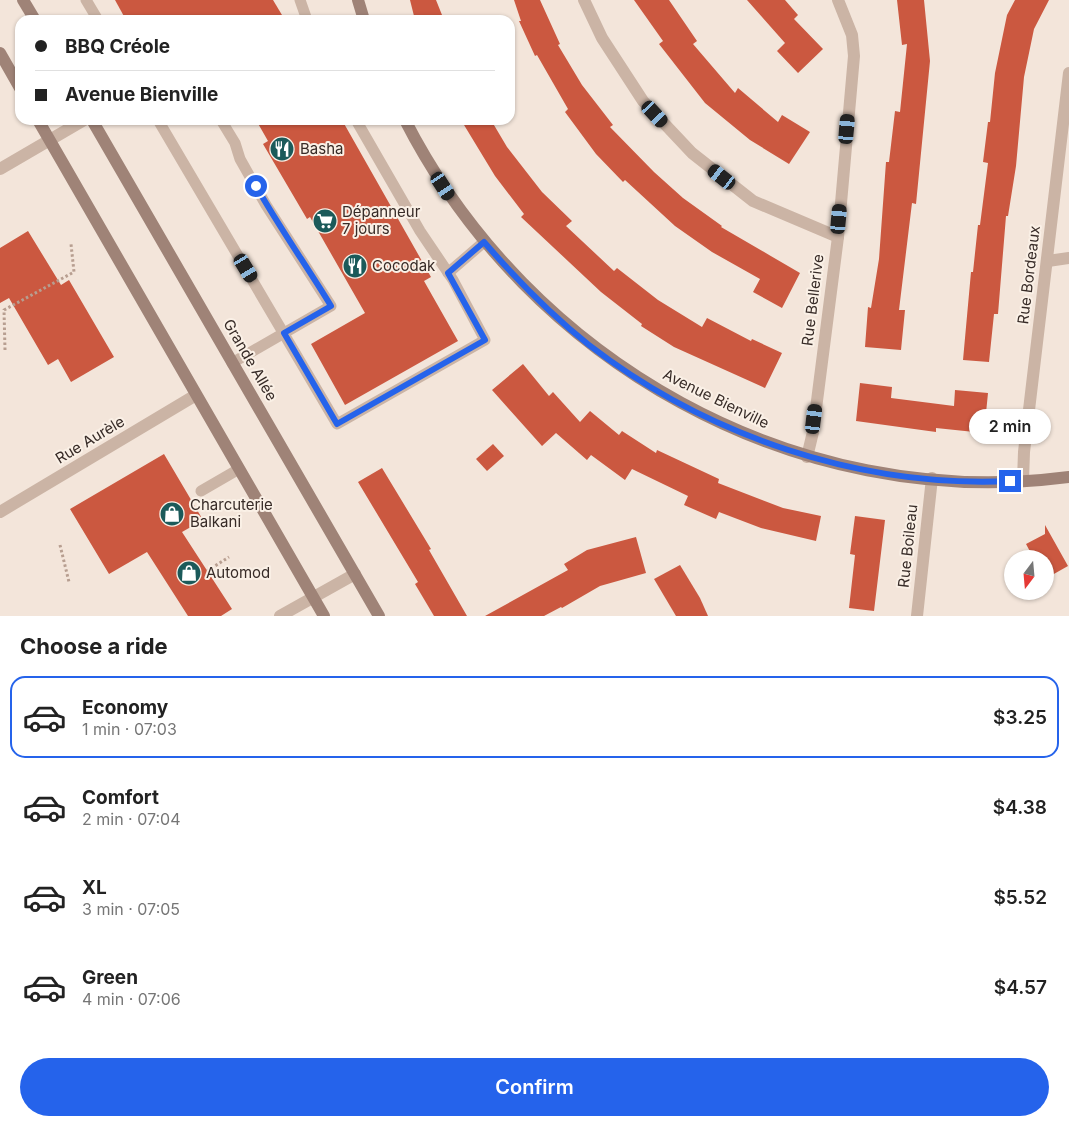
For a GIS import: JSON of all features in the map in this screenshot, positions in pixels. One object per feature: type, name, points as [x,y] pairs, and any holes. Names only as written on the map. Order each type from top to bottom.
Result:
[{"type":"main road","points":[[24,0],[32,15]]},
{"type":"main road","points":[[358,0],[362,15]]},
{"type":"main road","points":[[0,53],[15,79]]},
{"type":"main road","points":[[41,125],[324,616]]},
{"type":"main road","name":"Grande Allée","points":[[95,125],[379,616]]},
{"type":"main road","name":"Avenue Bienville","points":[[408,125],[445,189],[484,242],[525,287],[589,344],[673,400],[724,424],[807,457],[894,474],[971,482],[1069,477]]},
{"type":"street","points":[[584,0],[602,38],[643,101],[692,153],[753,201],[838,237]]},
{"type":"street","name":"Rue Bellerive","points":[[807,457],[813,432],[838,237],[854,56],[852,36],[838,0]]},
{"type":"street","name":"Rue Bordeaux","points":[[1023,480],[1024,452],[1069,74]]},
{"type":"street","points":[[0,169],[75,125]]},
{"type":"street","points":[[1048,261],[1069,258]]},
{"type":"street","name":"Rue Aurèle","points":[[0,512],[196,395]]},
{"type":"street","name":"Rue Boileau","points":[[917,616],[932,478]]},
{"type":"street","points":[[280,616],[355,574]]},
{"type":"lane","points":[[86,0],[95,15]]},
{"type":"lane","points":[[300,0],[305,15]]},
{"type":"lane","points":[[161,125],[337,424],[485,340],[448,273],[420,231],[359,125]]},
{"type":"lane","points":[[224,125],[235,143],[240,158],[276,220],[331,306],[232,363]]},
{"type":"lane","points":[[448,273],[484,242]]},
{"type":"lane","points":[[201,491],[239,469]]},
{"type":"path","points":[[5,350],[4,310],[74,272],[72,244]]},
{"type":"path","points":[[60,546],[69,582]]},
{"type":"path","points":[[207,570],[230,557]]},
{"type":"building","points":[[115,0],[273,0],[282,15],[123,15]]},
{"type":"building","points":[[410,0],[436,0],[442,15],[414,15]]},
{"type":"building","points":[[514,0],[540,0],[560,44],[558,45],[582,85],[613,125],[610,127],[654,172],[683,198],[721,227],[800,273],[782,308],[753,292],[760,279],[712,252],[675,226],[625,180],[623,182],[596,154],[565,112],[568,109],[537,55],[535,56],[519,21],[521,21]]},
{"type":"building","points":[[634,0],[669,0],[697,41],[693,44],[735,93],[738,88],[778,122],[782,115],[810,132],[789,164],[750,140],[705,103],[659,44],[663,41]]},
{"type":"building","points":[[747,0],[785,0],[798,15],[794,19],[823,49],[798,73],[777,51],[785,43]]},
{"type":"building","points":[[897,0],[924,0],[930,61],[916,204],[912,203],[899,310],[905,310],[901,350],[865,347],[868,307],[871,308],[879,259],[886,162],[889,162],[895,111],[900,112],[907,44],[902,45]]},
{"type":"building","points":[[1015,0],[1049,0],[1034,29],[1024,77],[1016,166],[1008,216],[1006,216],[998,314],[994,314],[989,362],[963,360],[971,272],[973,272],[988,163],[983,162],[988,122],[990,122],[995,73],[1007,15]]},
{"type":"building","points":[[259,125],[345,125],[431,277],[424,281],[458,341],[345,405],[311,344],[365,313],[310,217],[307,219],[263,144],[268,141]]},
{"type":"building","points":[[464,125],[494,125],[507,147],[542,192],[572,221],[566,226],[614,271],[617,268],[658,300],[702,327],[707,318],[751,341],[752,339],[782,353],[765,388],[674,347],[641,326],[642,324],[601,292],[521,217],[524,214],[495,176]]},
{"type":"building","points":[[28,231],[61,285],[69,280],[114,357],[71,382],[58,359],[48,365],[9,298],[0,303],[0,248]]},
{"type":"building","points":[[523,364],[549,396],[553,392],[580,422],[590,411],[619,435],[622,431],[656,453],[657,450],[719,479],[718,483],[783,508],[821,516],[816,541],[761,528],[719,512],[716,519],[684,505],[688,496],[632,469],[625,480],[591,455],[587,460],[556,433],[542,446],[492,390]]},
{"type":"building","points":[[860,383],[892,387],[891,398],[954,406],[955,390],[988,393],[984,433],[936,428],[936,432],[856,421]]},
{"type":"building","points":[[493,444],[504,456],[487,471],[476,459]]},
{"type":"building","points":[[164,454],[203,520],[182,532],[232,609],[221,616],[188,616],[147,552],[109,574],[70,509]]},
{"type":"building","points":[[382,468],[431,549],[429,550],[467,616],[434,616],[415,584],[418,582],[358,482]]},
{"type":"building","points":[[855,516],[885,520],[874,611],[849,608],[855,555],[850,554]]},
{"type":"building","points":[[1045,525],[1068,566],[1054,574],[1054,550],[1029,550],[1026,544],[1045,534]]},
{"type":"building","points":[[636,537],[646,573],[600,586],[544,616],[485,616],[568,570],[564,564],[587,550]]},
{"type":"building","points":[[680,565],[700,598],[708,616],[676,616],[654,579]]},
{"type":"place","name":"Basha","points":[[282,149]]},
{"type":"place","name":"Dépanneur 7 jours","points":[[325,221]]},
{"type":"place","name":"Cocodak","points":[[355,266]]},
{"type":"place","name":"Charcuterie Balkani","points":[[172,514]]},
{"type":"place","name":"Automod","points":[[189,573]]},
{"type":"route","points":[[256,186],[331,306],[284,333],[337,424],[485,340],[448,273],[484,242],[525,287],[589,344],[657,391],[690,409],[758,439],[807,457],[902,476],[971,482],[1010,481]]}]
